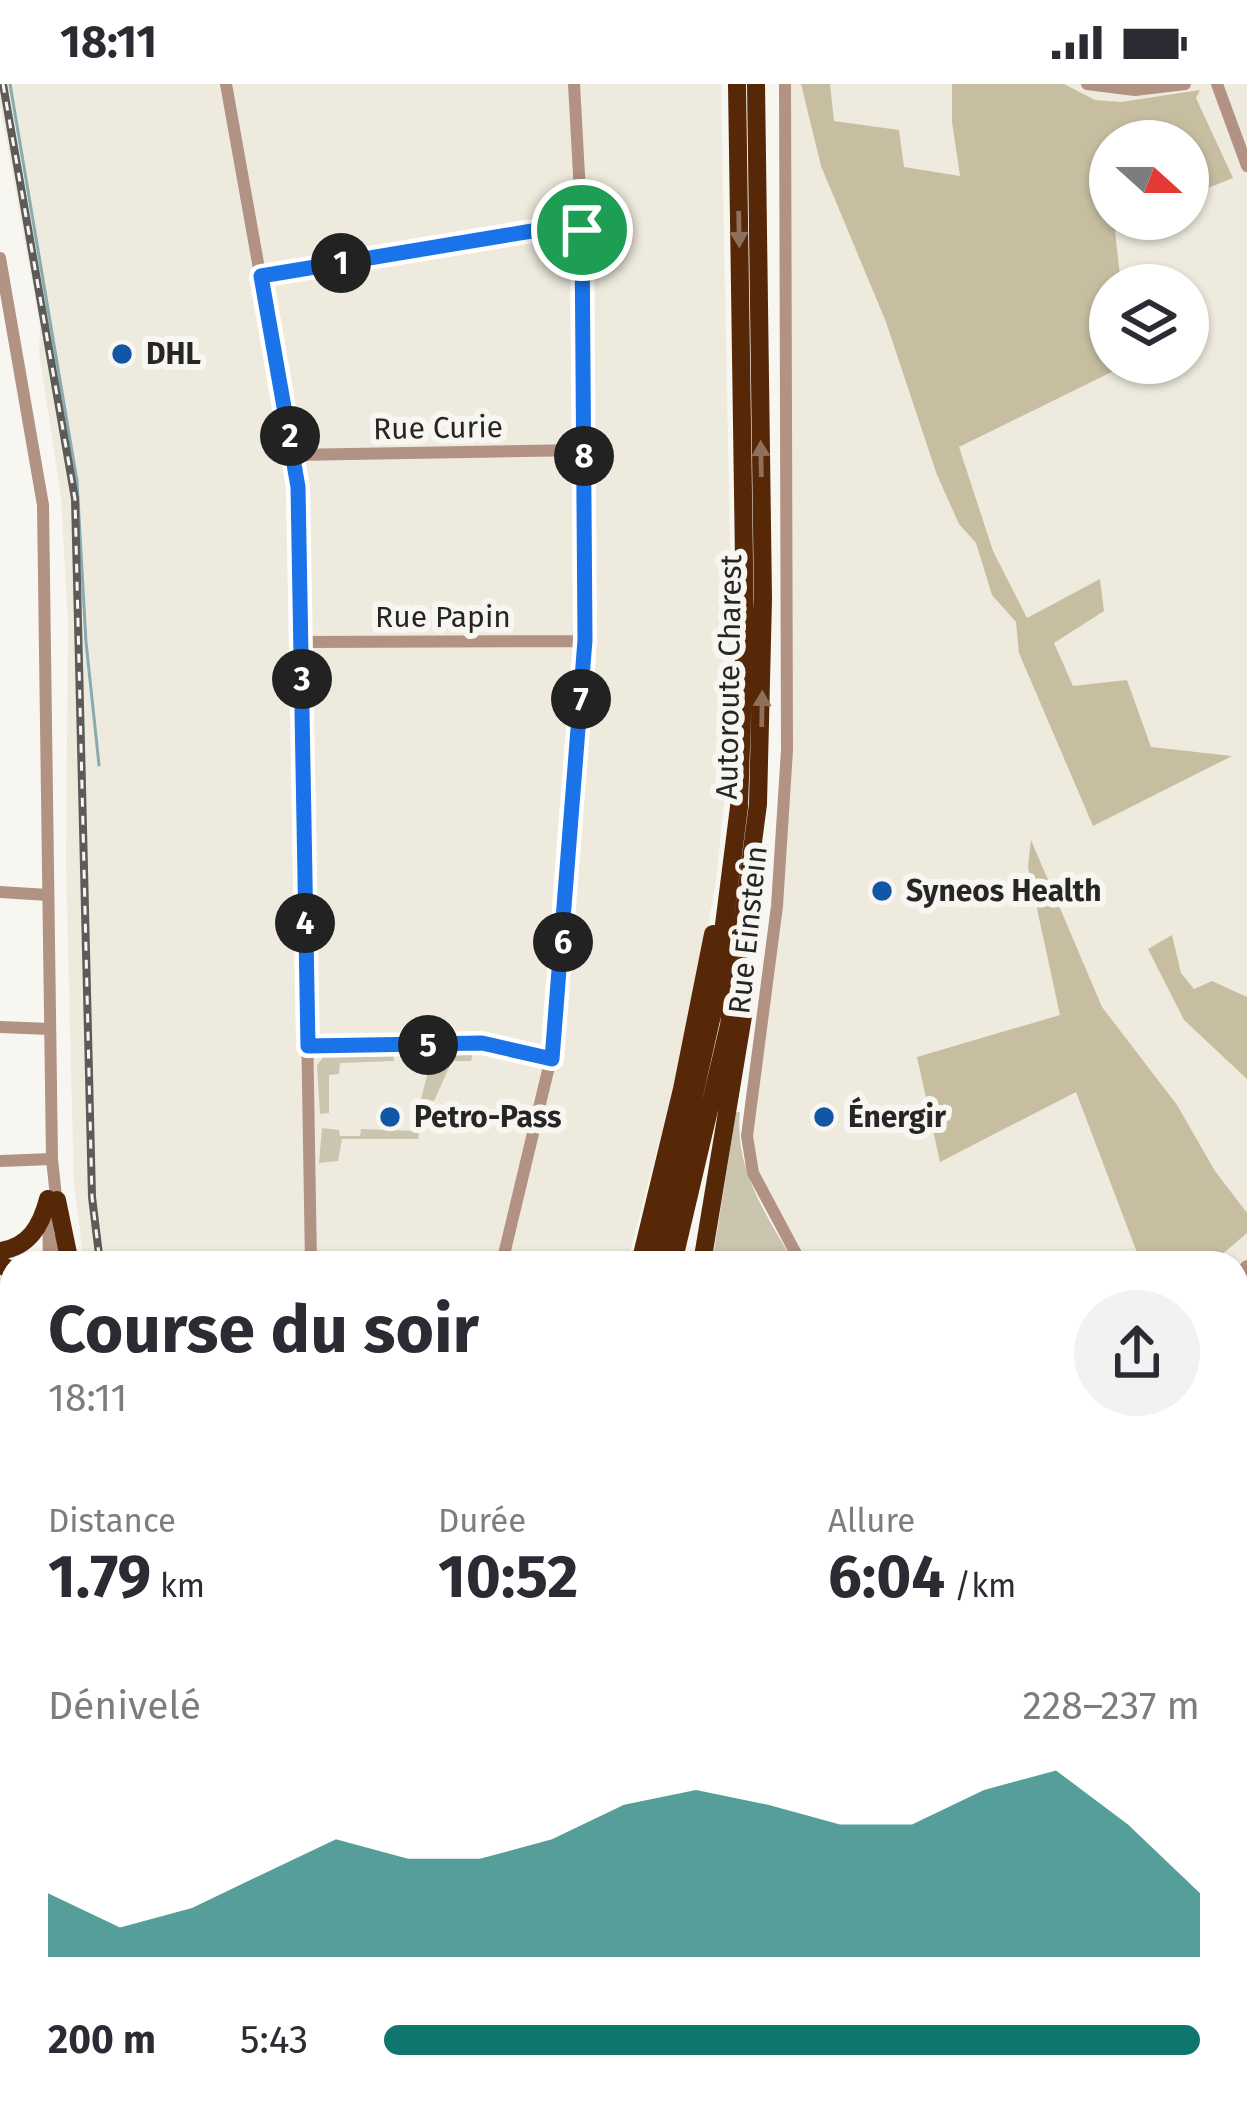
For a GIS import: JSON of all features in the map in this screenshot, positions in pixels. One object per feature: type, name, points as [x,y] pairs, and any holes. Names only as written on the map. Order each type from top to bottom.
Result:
[{"type":"highway","name":"Autoroute Charest","points":[[659,1251],[717,989],[743,740],[736,84]]},
{"type":"highway","name":"Autoroute Charest","points":[[680,1251],[717,1090],[743,939],[756,826],[763,657],[756,84]]},
{"type":"highway","points":[[640,1251],[703,991],[743,740]]},
{"type":"highway","points":[[704,1251],[750,964],[758,895],[756,826]]},
{"type":"highway","points":[[0,1251],[29,1239],[52,1199]]},
{"type":"highway","points":[[52,1199],[67,1251]]},
{"type":"street","points":[[226,84],[299,502],[311,1251]]},
{"type":"street","points":[[505,1251],[552,1059],[585,640],[582,230],[574,84]]},
{"type":"street","name":"Rue Einstein","points":[[785,84],[788,750],[777,907],[747,1136],[753,1173],[795,1251]]},
{"type":"street","points":[[1087,84],[1135,90],[1185,84]]},
{"type":"street","points":[[1217,84],[1247,166]]},
{"type":"street","points":[[261,276],[538,230],[582,230]]},
{"type":"street","points":[[0,258],[43,505],[50,1251]]},
{"type":"street","name":"Rue Curie","points":[[293,455],[584,450]]},
{"type":"street","name":"Rue Papin","points":[[301,642],[585,640]]},
{"type":"street","points":[[0,892],[48,895]]},
{"type":"street","points":[[0,1027],[49,1029]]},
{"type":"street","points":[[308,1046],[482,1043],[552,1059]]},
{"type":"street","points":[[0,1161],[52,1166]]},
{"type":"street","points":[[52,1199],[58,1251]]},
{"type":"shaded area","points":[[0,84],[721,84],[731,595],[727,774],[702,960],[630,1251],[82,1251],[74,1185],[66,861],[68,622],[61,497],[39,352],[40,326]]},
{"type":"shaded area","points":[[789,84],[1247,84],[1247,1251],[798,1251],[758,1177],[751,1144],[789,801]]},
{"type":"shaded area","points":[[801,84],[830,84],[834,121],[899,130],[904,167],[960,176],[952,84],[1064,84],[1095,100],[1121,102],[1200,90],[1196,98],[1206,120],[1089,120],[1089,240],[1116,240],[1119,264],[1089,264],[1089,383],[959,447],[993,551],[1027,618],[1100,579],[1104,611],[1054,643],[1073,686],[1127,680],[1151,747],[1232,756],[1093,826],[1019,653],[1016,622],[992,595],[976,543],[959,524],[937,475],[886,322],[821,166]]},
{"type":"shaded area","points":[[1209,126],[1233,178],[1209,188]]},
{"type":"shaded area","points":[[1031,840],[1102,1007],[1177,1105],[1215,1171],[1247,1213],[1247,1233],[1226,1251],[1136,1251],[1076,1092],[940,1162],[917,1057],[1060,1015],[1028,867]]},
{"type":"shaded area","points":[[1172,935],[1181,973],[1194,989],[1212,981],[1247,997],[1247,1079],[1184,1020],[1148,949]]},
{"type":"shaded area","points":[[473,1052],[471,1061],[452,1061],[434,1101],[426,1100],[418,1139],[342,1139],[338,1161],[319,1163],[322,1128],[339,1130],[340,1136],[360,1136],[361,1129],[413,1131],[429,1068],[419,1062],[421,1054]]},
{"type":"shaded area","points":[[393,1054],[394,1061],[340,1063],[339,1074],[329,1075],[329,1113],[320,1114],[317,1065],[325,1055]]},
{"type":"shaded area","points":[[736,1112],[740,1112],[747,1173],[787,1251],[714,1251]]},
{"type":"waterway","points":[[10,84],[77,481],[99,765]]},
{"type":"railway","points":[[3,84],[75,499],[92,1197],[99,1251]]},
{"type":"place","name":"DHL","points":[[122,354]]},
{"type":"place","name":"Syneos Health","points":[[882,891]]},
{"type":"place","name":"Petro-Pass","points":[[390,1117]]},
{"type":"place","name":"Énergir","points":[[824,1117]]},
{"type":"route","points":[[538,230],[582,230],[585,640],[552,1059],[482,1043],[308,1046],[298,487],[261,276],[538,230]]}]
